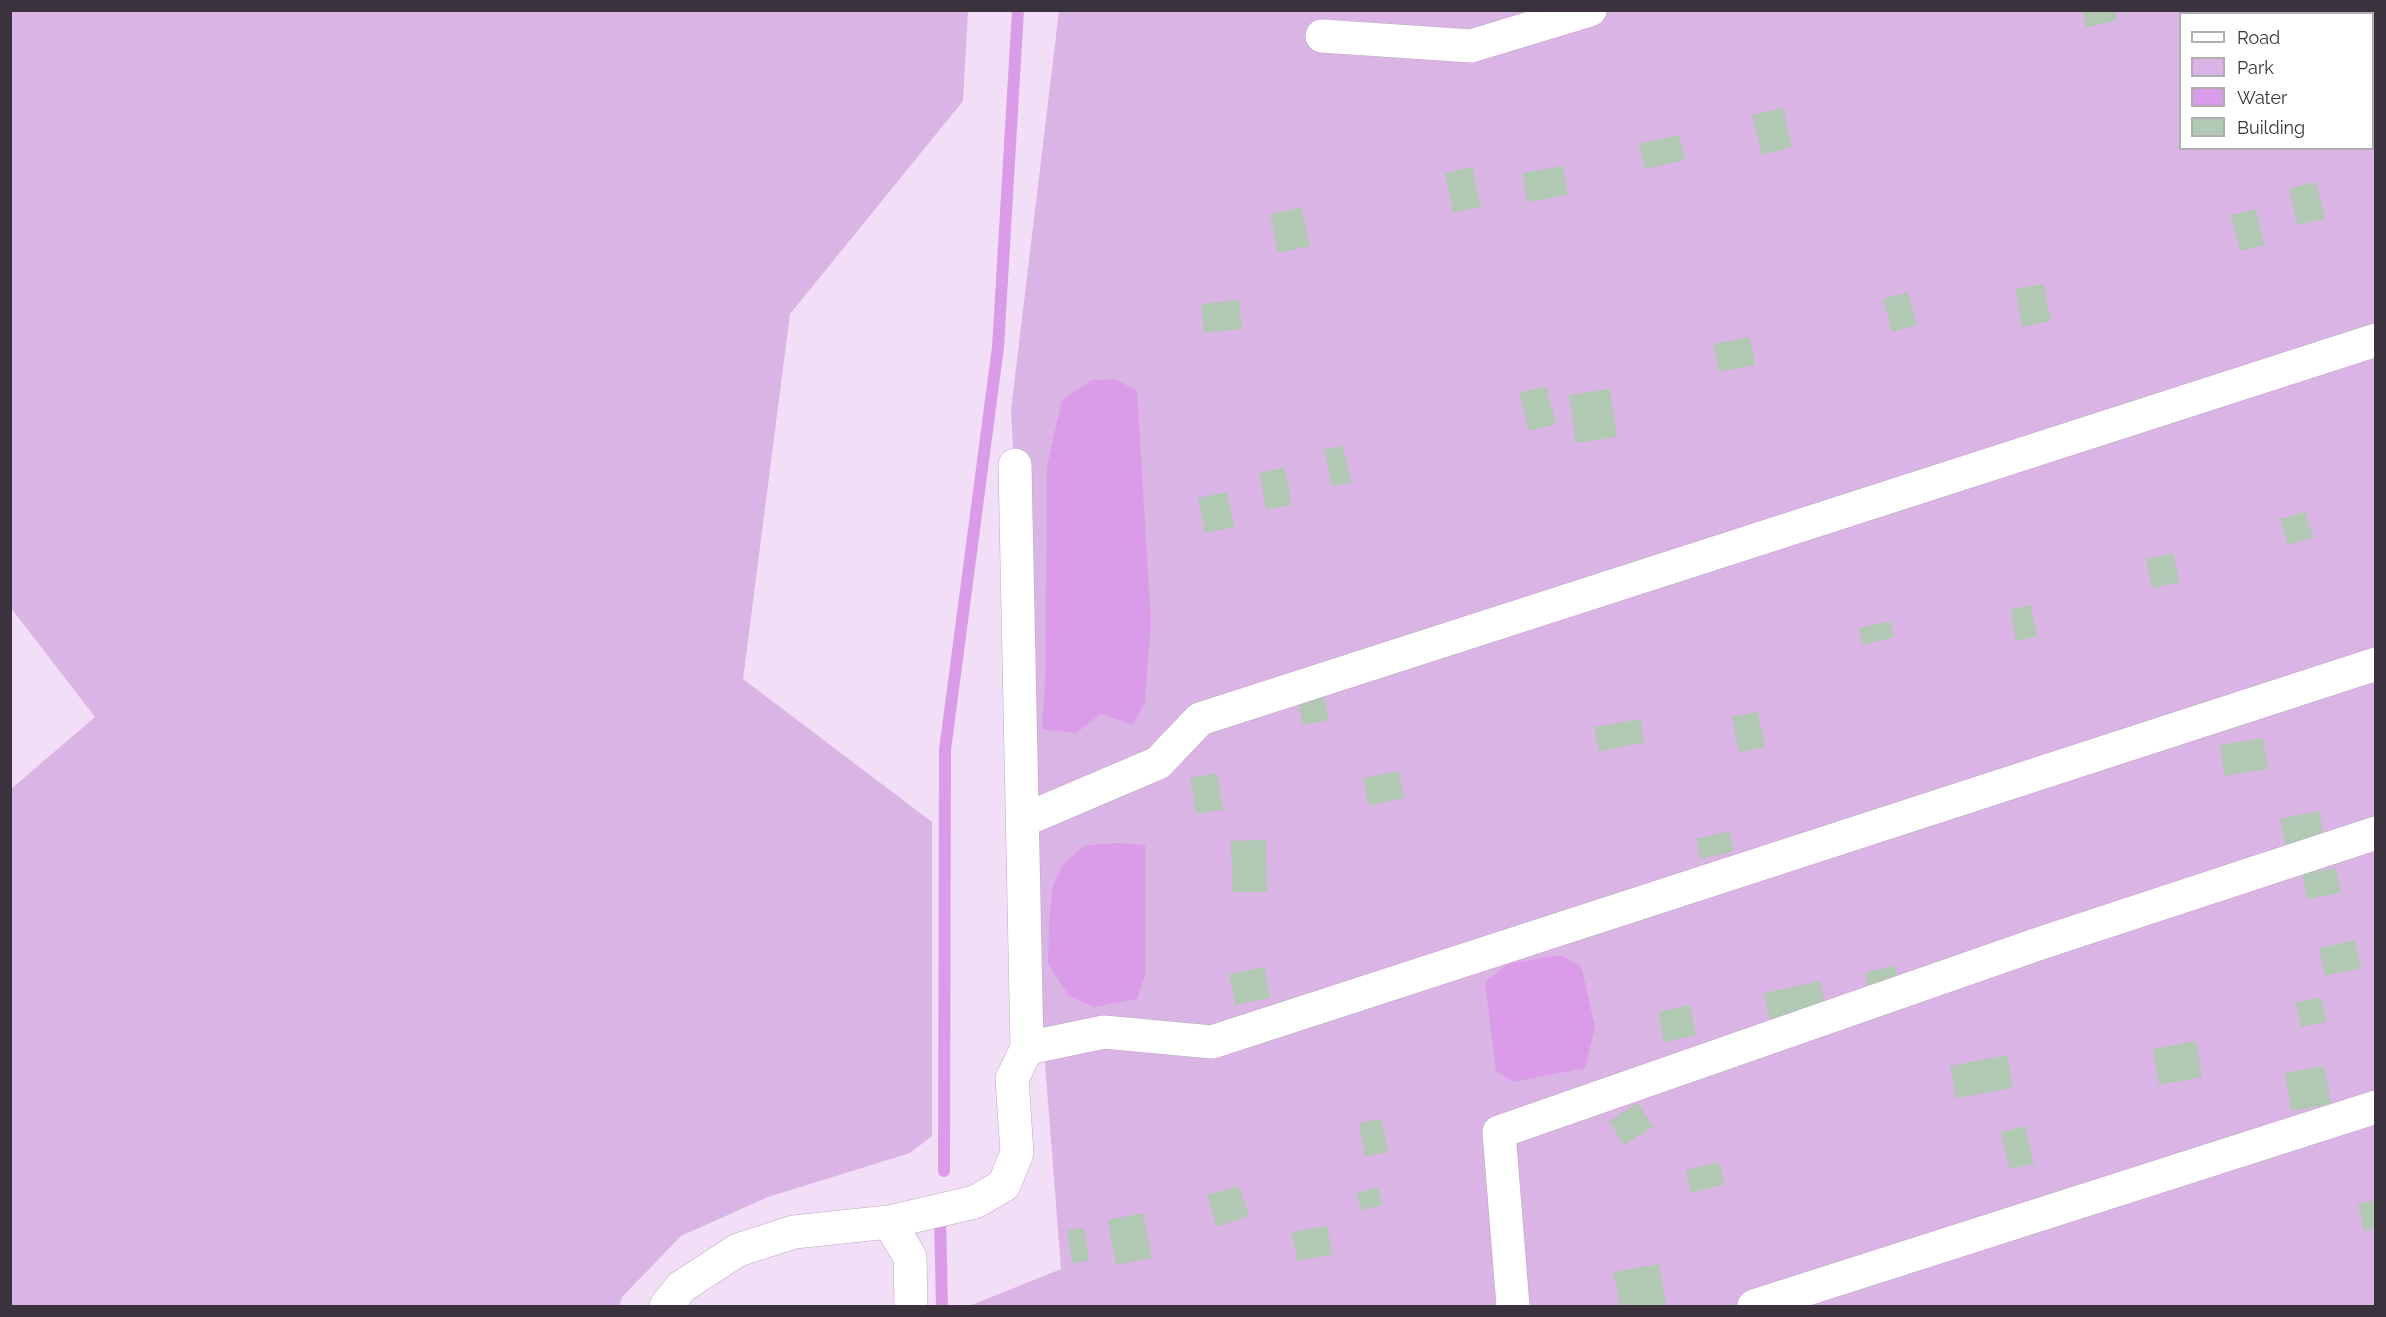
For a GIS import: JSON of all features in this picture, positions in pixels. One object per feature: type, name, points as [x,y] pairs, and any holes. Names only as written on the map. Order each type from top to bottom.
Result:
[{"type":"street","points":[[1322,36],[1471,46],[1590,10]]},
{"type":"street","points":[[1024,820],[1158,764],[1200,719],[2376,340]]},
{"type":"street","points":[[666,1306],[681,1287],[738,1250],[794,1232],[889,1221],[975,1202],[1004,1185],[1017,1153],[1012,1079],[1027,1048],[1015,465]]},
{"type":"street","points":[[1027,1048],[1104,1032],[1212,1042],[2376,664]]},
{"type":"street","points":[[1513,1306],[1499,1132],[2041,943],[2376,833]]},
{"type":"street","points":[[1754,1306],[2376,1107]]},
{"type":"street","points":[[889,1221],[910,1257],[911,1306]]},
{"type":"green space","points":[[11,10],[968,11],[963,101],[790,314],[743,679],[932,822],[932,1136],[910,1153],[768,1197],[681,1236],[622,1297],[619,1306],[11,1306],[11,789],[95,717],[11,608]]},
{"type":"green space","points":[[1059,11],[2375,11],[2375,1306],[969,1306],[1061,1269],[1045,1063],[1011,410]]},
{"type":"water","points":[[1116,379],[1137,391],[1151,621],[1145,702],[1133,725],[1101,714],[1076,733],[1042,729],[1045,683],[1047,466],[1062,400],[1092,380]]},
{"type":"water","points":[[1116,843],[1145,845],[1145,976],[1137,999],[1094,1007],[1068,995],[1048,964],[1053,886],[1062,866],[1083,846]]},
{"type":"water","points":[[1560,955],[1581,966],[1595,1027],[1585,1068],[1513,1082],[1496,1071],[1485,982],[1508,964]]},
{"type":"building","points":[[2082,10],[2115,10],[2117,20],[2086,28]]},
{"type":"building","points":[[1783,108],[1792,147],[1762,155],[1752,115]]},
{"type":"building","points":[[1679,135],[1685,160],[1645,169],[1639,144]]},
{"type":"building","points":[[1563,166],[1568,195],[1527,202],[1522,173]]},
{"type":"building","points":[[1472,167],[1481,207],[1453,213],[1445,173]]},
{"type":"building","points":[[2316,182],[2325,219],[2298,225],[2289,189]]},
{"type":"building","points":[[1302,207],[1310,246],[1278,253],[1270,214]]},
{"type":"building","points":[[2256,209],[2264,245],[2240,251],[2231,215]]},
{"type":"building","points":[[2044,284],[2051,321],[2022,327],[2015,289]]},
{"type":"building","points":[[1908,292],[1917,325],[1892,332],[1883,299]]},
{"type":"building","points":[[1239,300],[1242,329],[1204,333],[1201,304]]},
{"type":"building","points":[[1750,337],[1755,365],[1719,372],[1713,344]]},
{"type":"building","points":[[1546,386],[1556,424],[1529,431],[1519,393]]},
{"type":"building","points":[[1610,389],[1617,437],[1576,443],[1569,395]]},
{"type":"building","points":[[1343,446],[1351,482],[1332,487],[1324,450]]},
{"type":"building","points":[[1285,468],[1291,505],[1266,510],[1260,472]]},
{"type":"building","points":[[1227,492],[1234,527],[1205,533],[1198,498]]},
{"type":"building","points":[[2305,512],[2313,537],[2288,545],[2280,519]]},
{"type":"building","points":[[2173,553],[2179,582],[2152,588],[2146,559]]},
{"type":"building","points":[[2031,605],[2037,637],[2016,641],[2011,609]]},
{"type":"building","points":[[1890,621],[1894,637],[1863,645],[1859,628]]},
{"type":"building","points":[[1323,692],[1329,720],[1303,725],[1297,698]]},
{"type":"building","points":[[1758,712],[1765,747],[1739,752],[1732,716]]},
{"type":"building","points":[[1640,719],[1644,743],[1599,751],[1594,727]]},
{"type":"building","points":[[2263,738],[2268,769],[2225,776],[2220,745]]},
{"type":"building","points":[[1399,771],[1404,798],[1369,806],[1363,778]]},
{"type":"building","points":[[1217,773],[1223,810],[1196,814],[1190,778]]},
{"type":"building","points":[[2319,811],[2325,841],[2286,849],[2280,819]]},
{"type":"building","points":[[1729,831],[1734,851],[1700,859],[1696,839]]},
{"type":"building","points":[[1266,840],[1267,892],[1232,892],[1231,841]]},
{"type":"building","points":[[2336,868],[2341,893],[2307,899],[2302,874]]},
{"type":"building","points":[[2355,940],[2361,968],[2325,976],[2319,948]]},
{"type":"building","points":[[1895,966],[1899,989],[1870,995],[1865,972]]},
{"type":"building","points":[[1264,967],[1270,998],[1235,1005],[1229,974]]},
{"type":"building","points":[[1820,981],[1827,1013],[1771,1025],[1764,993]]},
{"type":"building","points":[[2321,997],[2327,1022],[2301,1027],[2295,1003]]},
{"type":"building","points":[[1690,1005],[1696,1035],[1664,1042],[1658,1012]]},
{"type":"building","points":[[2196,1041],[2202,1077],[2159,1085],[2153,1049]]},
{"type":"building","points":[[2007,1055],[2013,1088],[1956,1098],[1950,1066]]},
{"type":"building","points":[[2324,1066],[2331,1104],[2291,1111],[2285,1073]]},
{"type":"building","points":[[1638,1103],[1653,1127],[1624,1145],[1609,1121]]},
{"type":"building","points":[[1382,1119],[1388,1152],[1365,1157],[1359,1123]]},
{"type":"building","points":[[2025,1126],[2034,1164],[2010,1169],[2001,1132]]},
{"type":"building","points":[[1719,1162],[1725,1184],[1691,1193],[1686,1170]]},
{"type":"building","points":[[1239,1186],[1249,1216],[1217,1227],[1207,1195]]},
{"type":"building","points":[[1377,1187],[1383,1204],[1362,1211],[1356,1194]]},
{"type":"building","points":[[2376,1200],[2376,1228],[2364,1231],[2358,1204]]},
{"type":"building","points":[[1143,1213],[1152,1258],[1116,1265],[1108,1220]]},
{"type":"building","points":[[1327,1226],[1332,1254],[1297,1261],[1292,1232]]},
{"type":"building","points":[[1084,1228],[1089,1261],[1072,1263],[1067,1230]]},
{"type":"building","points":[[1659,1264],[1666,1306],[1620,1306],[1613,1272]]},
{"type":"waterway","points":[[944,1171],[945,750],[998,347],[1018,10]]},
{"type":"waterway","points":[[940,1217],[942,1306]]}]
